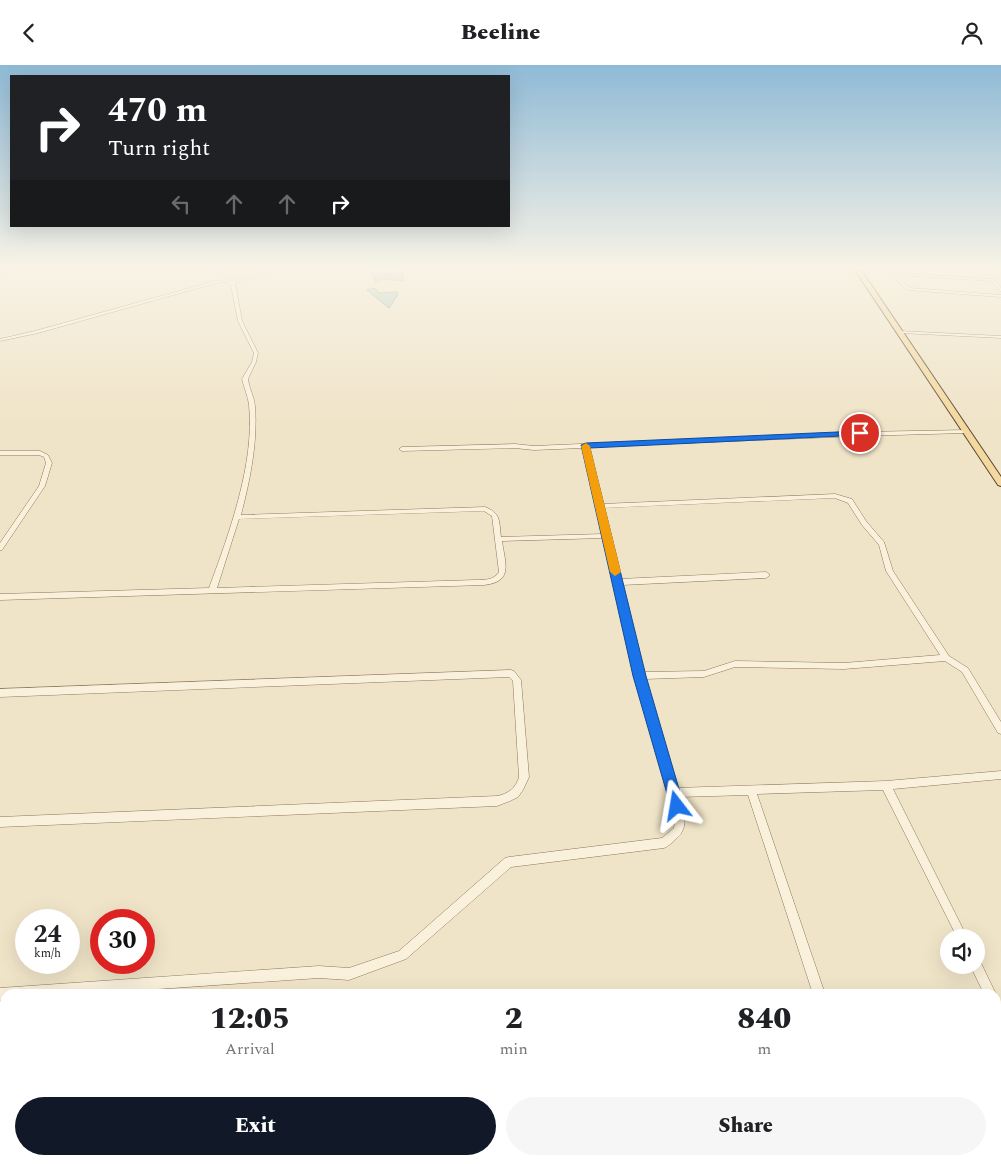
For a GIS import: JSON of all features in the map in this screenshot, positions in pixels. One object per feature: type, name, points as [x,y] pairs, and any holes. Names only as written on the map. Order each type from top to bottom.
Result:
[{"type":"main road","points":[[892,318],[1001,483]]},
{"type":"street","points":[[0,340],[36,333],[88,318]]},
{"type":"street","points":[[212,591],[238,517],[246,483],[252,426],[252,407],[245,379],[256,356],[239,318]]},
{"type":"street","points":[[901,332],[1001,337]]},
{"type":"street","points":[[402,449],[515,446],[534,448],[860,433],[965,431]]},
{"type":"street","points":[[72,989],[319,972],[349,974],[402,955],[509,862],[664,843],[679,831],[680,820],[674,793],[640,676],[586,445]]},
{"type":"street","points":[[0,453],[40,453],[46,456],[50,463],[42,486],[0,548]]},
{"type":"street","points":[[600,506],[843,497],[852,504],[864,523],[882,544],[890,571],[946,658],[965,670],[1001,730]]},
{"type":"street","points":[[0,597],[352,588],[490,582],[500,578],[503,572],[496,516],[485,509],[238,517]]},
{"type":"street","points":[[500,539],[606,536]]},
{"type":"street","points":[[618,582],[766,575]]},
{"type":"street","points":[[640,676],[704,674],[735,665],[844,666],[946,658]]},
{"type":"street","points":[[0,693],[511,673],[517,680],[524,777],[518,792],[506,799],[497,801],[0,822]]},
{"type":"street","points":[[674,793],[886,785],[1001,775]]},
{"type":"street","points":[[886,785],[958,929]]},
{"type":"street","points":[[751,791],[817,989]]},
{"type":"street","points":[[980,974],[988,989]]},
{"type":"slow traffic","points":[[586,446],[615,572]]},
{"type":"route","points":[[677,806],[640,676],[586,445],[860,433]]}]
